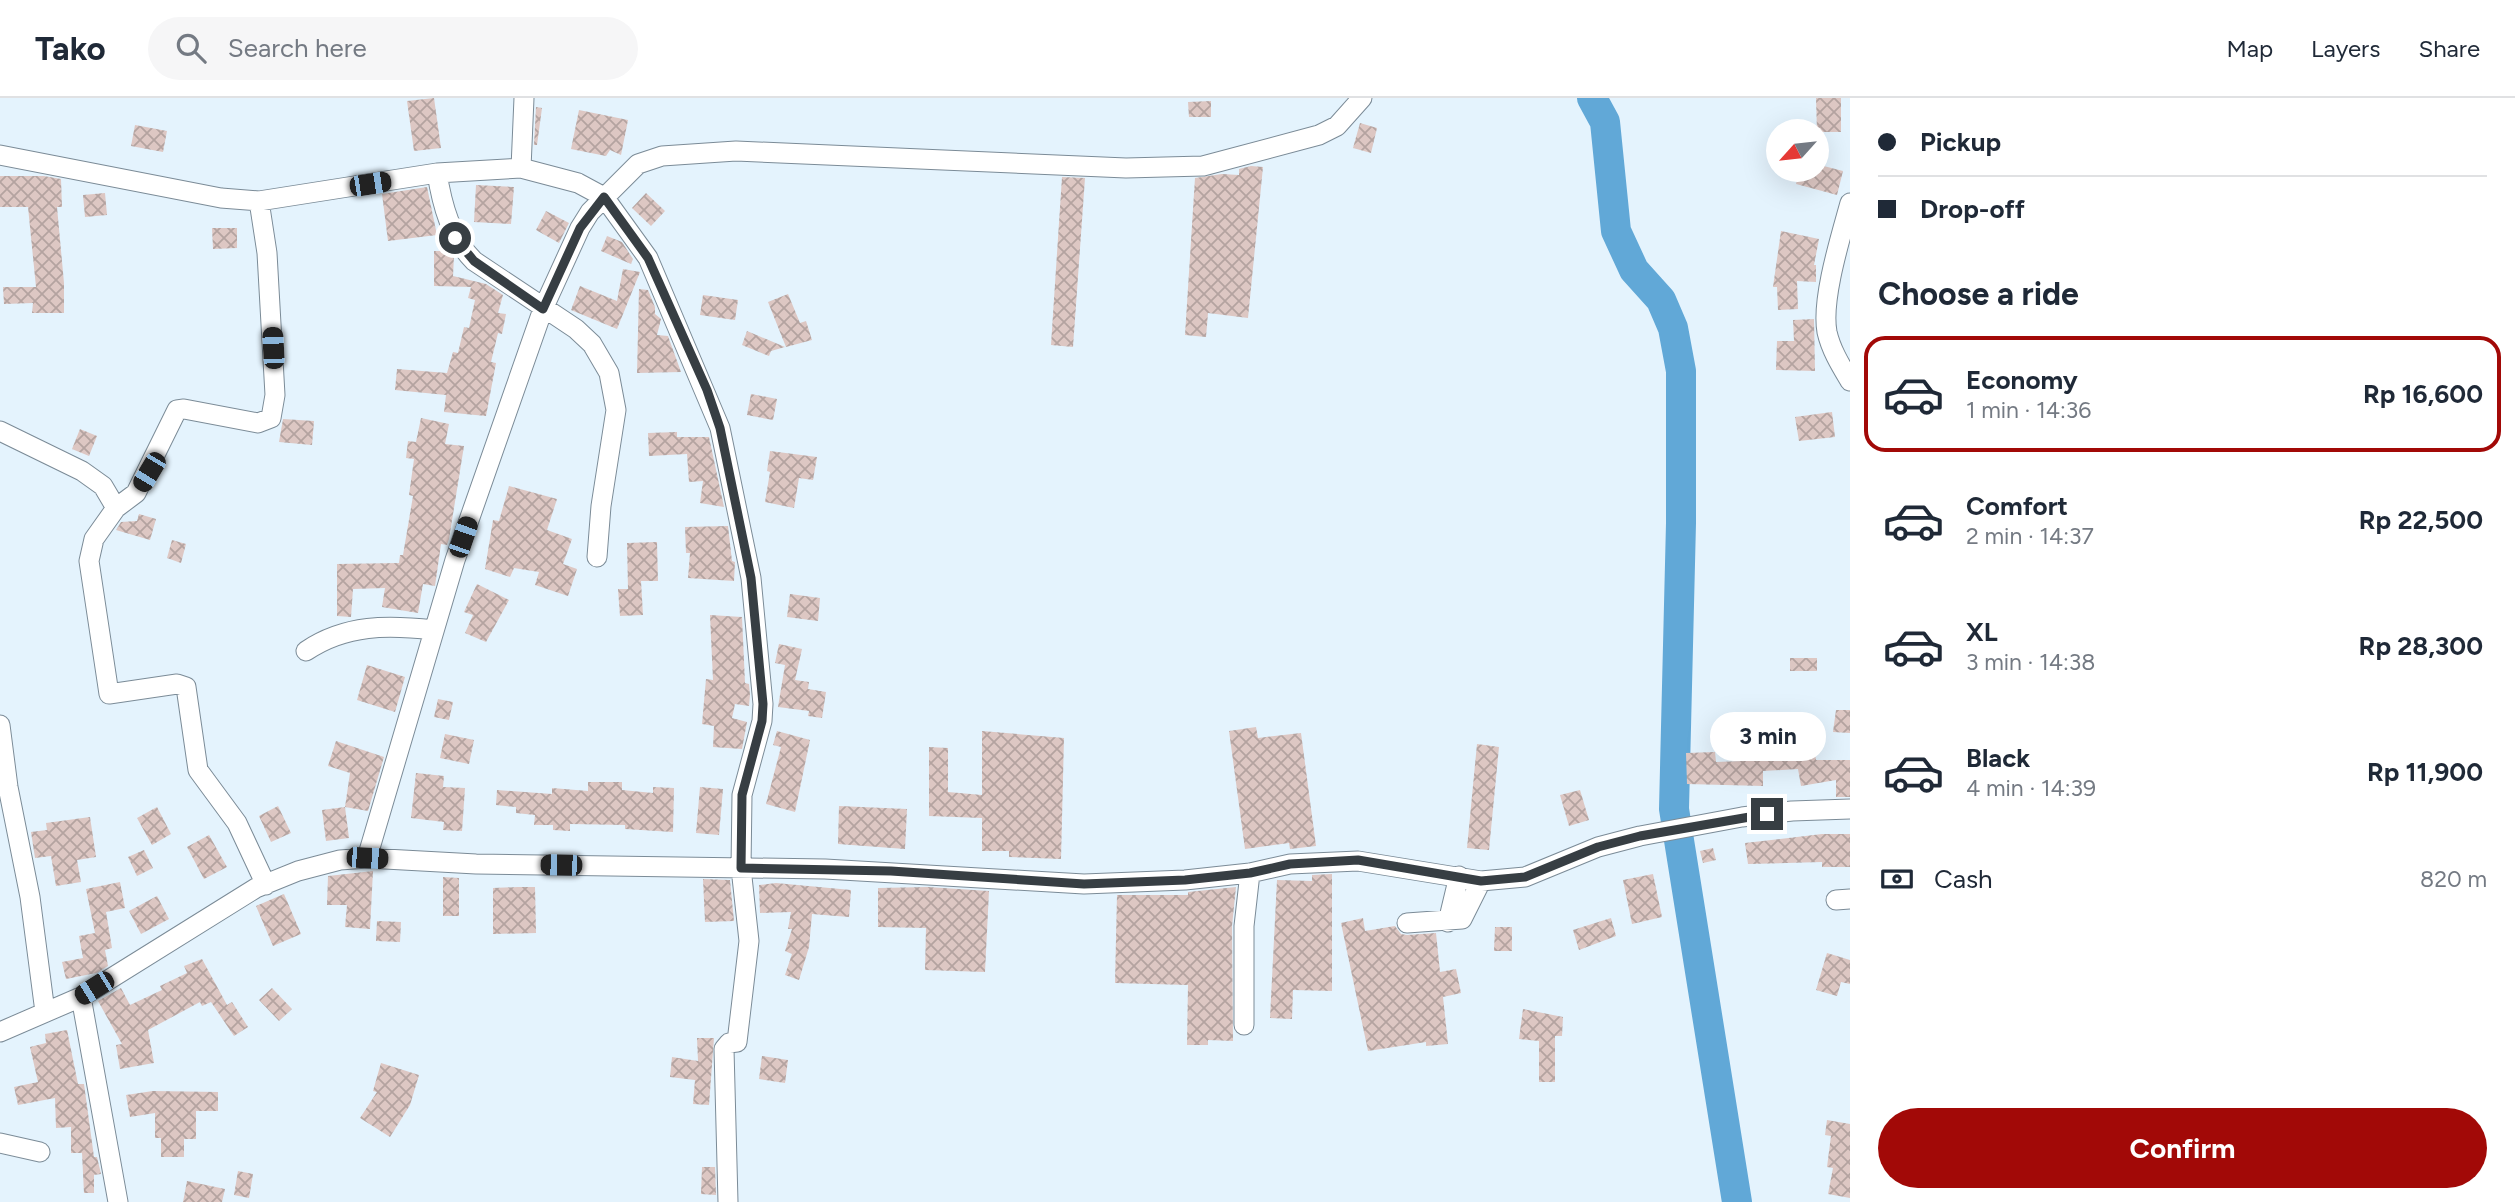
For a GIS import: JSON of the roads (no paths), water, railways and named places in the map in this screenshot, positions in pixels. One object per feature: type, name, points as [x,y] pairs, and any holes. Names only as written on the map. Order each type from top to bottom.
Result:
[{"type":"street","points":[[520,168],[524,98]]},
{"type":"street","points":[[367,858],[454,560],[543,309],[580,228],[604,197],[638,164],[648,159],[736,151],[1126,168],[1203,166],[1318,135],[1337,126],[1362,98]]},
{"type":"street","points":[[0,155],[221,198],[258,201],[437,173],[520,168],[578,183],[604,197],[648,258],[712,403],[732,475],[751,578],[763,704],[762,721],[742,795],[741,868],[749,941],[737,1042],[729,1043],[724,1049],[728,1202]]},
{"type":"street","points":[[437,173],[455,238],[461,248],[474,261],[576,329],[592,344],[609,373],[615,410],[602,498],[597,557]]},
{"type":"street","points":[[258,201],[268,266],[276,405],[271,418],[258,423],[177,410],[136,493],[116,508],[94,539],[89,561],[109,694],[177,684],[186,687],[198,770],[237,823],[266,885]]},
{"type":"street","points":[[1850,203],[1835,260],[1826,317],[1829,340],[1850,381]]},
{"type":"street","points":[[0,431],[82,471],[103,486],[116,508]]},
{"type":"street","points":[[306,651],[321,641],[369,626],[434,630]]},
{"type":"street","points":[[0,725],[8,787],[30,897],[45,1012]]},
{"type":"street","points":[[0,1032],[81,997],[233,901],[266,885],[318,864],[367,858],[476,864],[891,871],[1084,884],[1172,881],[1250,873],[1290,864],[1358,860],[1481,881],[1525,877],[1598,847],[1640,836],[1792,811],[1850,809]]},
{"type":"street","points":[[1244,1025],[1244,926],[1250,873]]},
{"type":"street","points":[[1448,922],[1459,876]]},
{"type":"street","points":[[1407,923],[1462,919],[1481,881]]},
{"type":"street","points":[[81,997],[118,1202]]},
{"type":"street","points":[[0,1143],[40,1152]]},
{"type":"waterway","points":[[1592,98],[1605,122],[1616,231],[1634,270],[1661,300],[1673,328],[1681,371],[1681,523],[1674,809],[1737,1202]]}]
